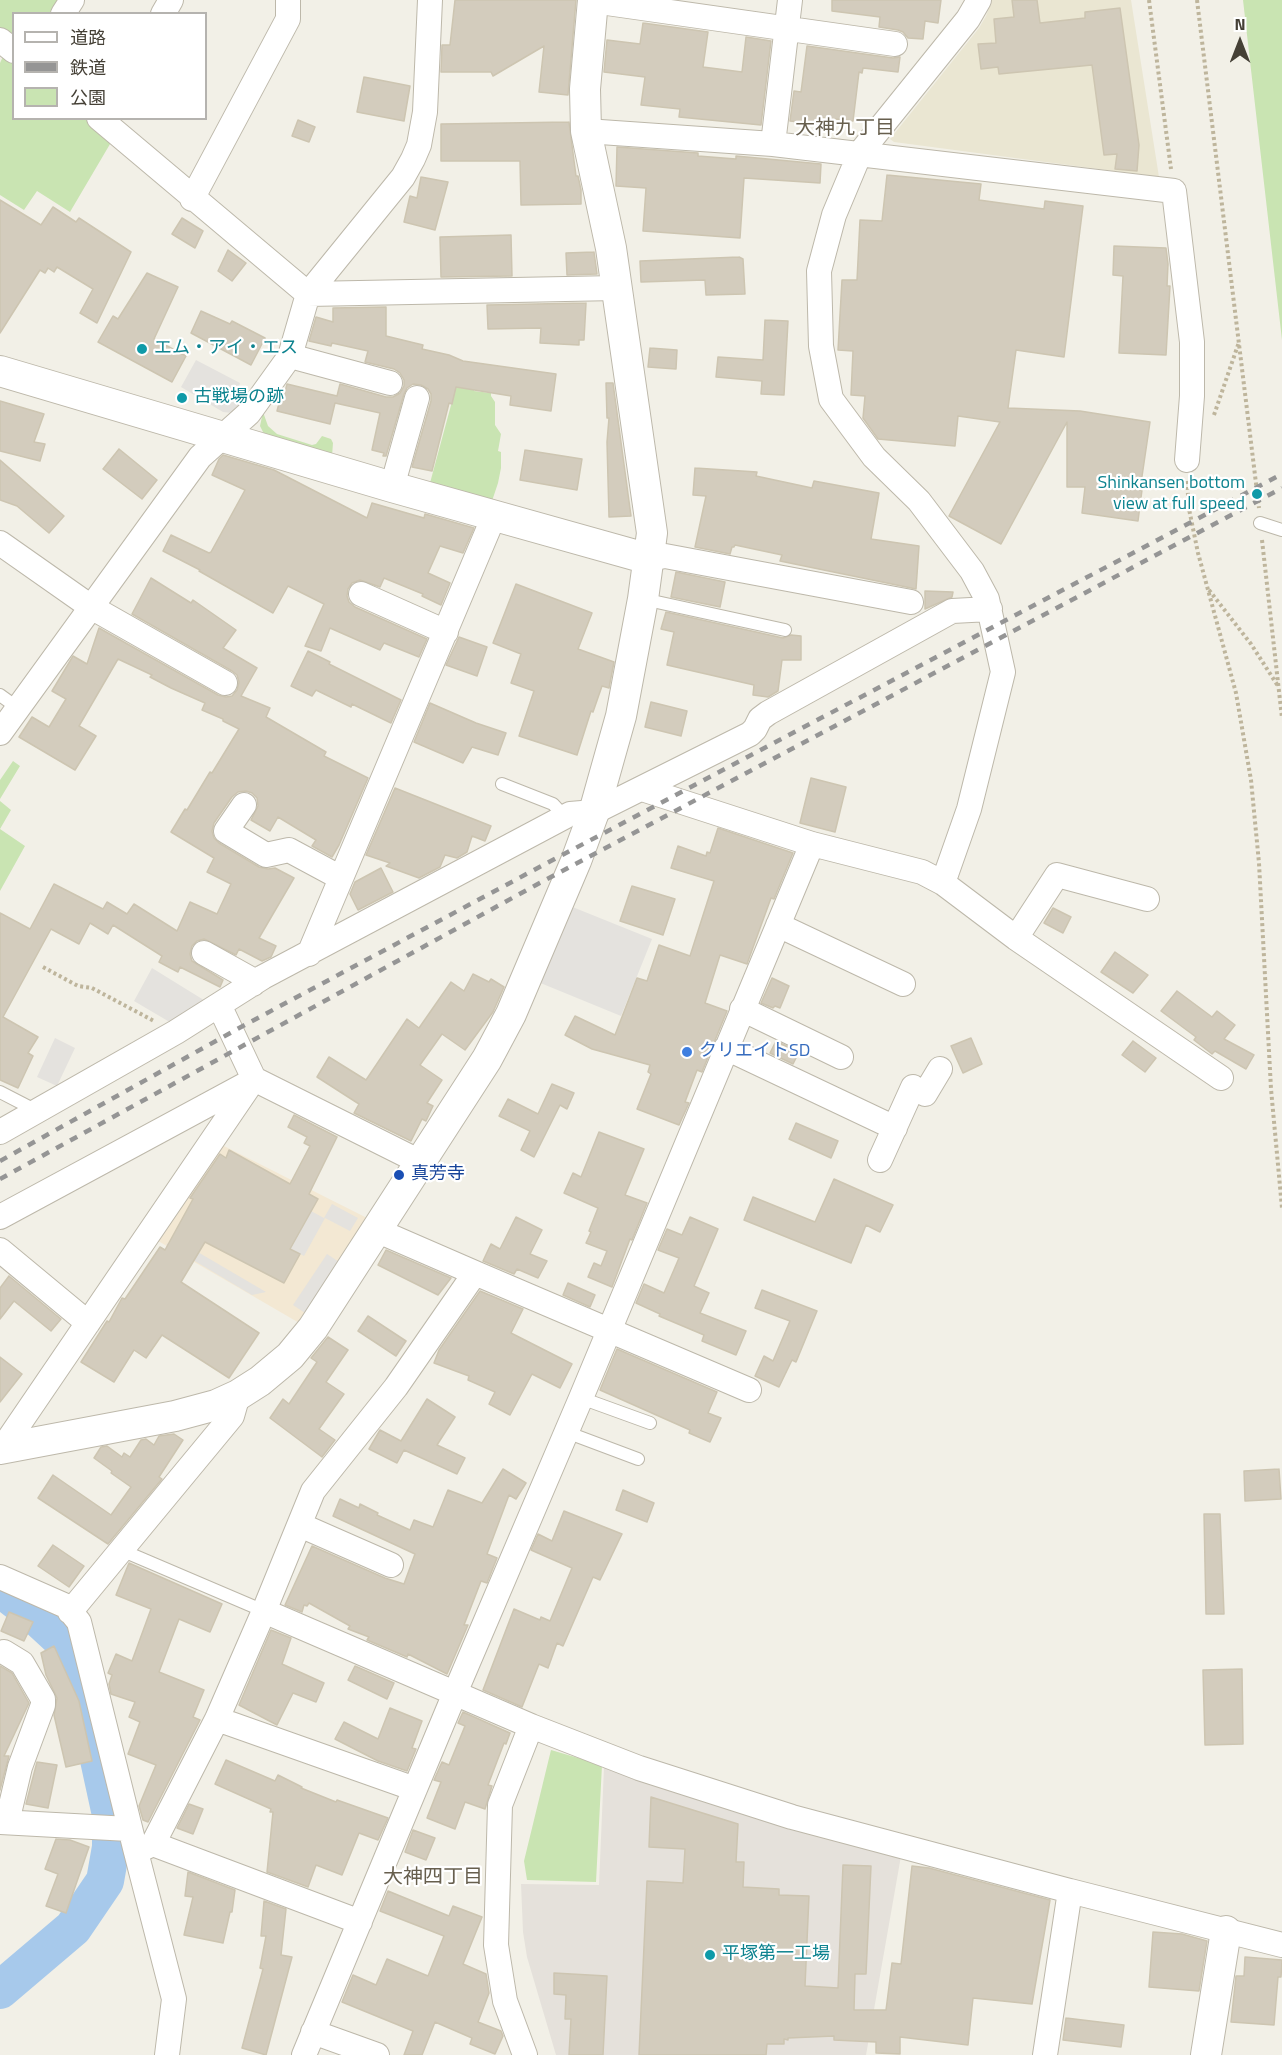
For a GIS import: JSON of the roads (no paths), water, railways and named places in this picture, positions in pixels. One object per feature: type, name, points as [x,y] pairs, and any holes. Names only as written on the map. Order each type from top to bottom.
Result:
[{"type":"street","points":[[192,199],[288,19],[288,0]]},
{"type":"street","points":[[0,733],[9,701],[91,607],[200,456],[249,413],[291,356],[308,294],[403,177],[419,145],[425,112],[430,0]]},
{"type":"street","points":[[773,144],[790,0]]},
{"type":"street","points":[[943,883],[969,809],[1003,672],[987,599],[972,571],[919,501],[874,457],[831,399],[821,346],[819,271],[834,215],[860,153],[968,19],[979,0]]},
{"type":"street","points":[[1,1449],[175,1416],[216,1405],[260,1381],[290,1356],[313,1328],[487,1059],[511,1014],[576,861],[579,815],[621,716],[643,599],[652,533],[617,288],[586,131],[585,89],[593,1],[895,44]]},
{"type":"street","points":[[0,40],[12,49]]},
{"type":"street","points":[[103,120],[192,199],[308,294],[617,288]]},
{"type":"street","points":[[586,131],[773,144],[860,153],[1174,192],[1192,342],[1192,396],[1187,460]]},
{"type":"street","points":[[291,356],[390,382]]},
{"type":"street","points":[[0,371],[649,560],[664,556],[770,567],[911,602]]},
{"type":"street","points":[[392,487],[417,398]]},
{"type":"street","points":[[309,954],[494,516]]},
{"type":"street","points":[[0,543],[91,607],[225,683]]},
{"type":"street","points":[[361,594],[446,632]]},
{"type":"street","points":[[0,1132],[253,984],[309,954],[579,815],[642,789],[750,734],[768,712],[952,611],[990,609]]},
{"type":"street","points":[[642,789],[812,843],[922,872],[943,883],[1016,938],[1221,1078]]},
{"type":"street","points":[[243,805],[226,831],[266,855],[289,850],[341,878]]},
{"type":"street","points":[[304,2055],[812,843]]},
{"type":"street","points":[[1016,938],[1063,865],[1133,888]]},
{"type":"street","points":[[778,925],[891,972]]},
{"type":"street","points":[[204,953],[249,978],[253,984]]},
{"type":"street","points":[[219,1005],[254,1079],[420,1162]]},
{"type":"street","points":[[742,1009],[841,1057]]},
{"type":"street","points":[[726,1048],[895,1128]]},
{"type":"street","points":[[880,1160],[913,1087],[925,1094],[940,1070]]},
{"type":"street","points":[[0,1217],[254,1079]]},
{"type":"street","points":[[1,1449],[254,1079]]},
{"type":"street","points":[[376,1230],[749,1390]]},
{"type":"street","points":[[0,1250],[88,1323]]},
{"type":"street","points":[[144,1848],[217,1719],[313,1491],[396,1387],[475,1273]]},
{"type":"street","points":[[70,1612],[232,1416],[238,1395]]},
{"type":"street","points":[[300,1525],[365,1562],[391,1565]]},
{"type":"street","points":[[0,1577],[66,1606],[79,1622],[129,1829],[144,1848],[174,1999],[167,2055]]},
{"type":"street","points":[[264,1611],[531,1726],[639,1768],[792,1817],[1070,1892],[1282,1945]]},
{"type":"street","points":[[19,1654],[44,1699],[44,1705],[35,1745],[20,1767],[4,1822],[129,1829]]},
{"type":"street","points":[[217,1719],[415,1789]]},
{"type":"street","points":[[525,2055],[505,2001],[496,1945],[500,1805],[531,1726]]},
{"type":"street","points":[[144,1848],[360,1922]]},
{"type":"street","points":[[1045,2055],[1070,1892]]},
{"type":"street","points":[[1206,2055],[1226,1931]]},
{"type":"street","points":[[313,2032],[377,2055]]},
{"type":"lane","points":[[1260,523],[1282,530]]},
{"type":"lane","points":[[643,599],[784,630]]},
{"type":"lane","points":[[502,784],[579,815]]},
{"type":"lane","points":[[0,1092],[33,1109],[36,1113]]},
{"type":"lane","points":[[581,1398],[650,1423]]},
{"type":"lane","points":[[566,1432],[638,1459]]},
{"type":"lane","points":[[121,1550],[264,1611]]},
{"type":"waterway","points":[[0,1590],[35,1615],[61,1639],[78,1663],[111,1815],[111,1847],[105,1881],[73,1928],[0,1990]]},
{"type":"railway","points":[[0,1161],[241,1027],[1282,474]]},
{"type":"railway","points":[[0,1179],[536,885],[1282,488]]},
{"type":"place","name":"エム・アイ・エス","points":[[142,349]]},
{"type":"place","name":"古戦場の跡","points":[[182,398]]},
{"type":"place","name":"Shinkansen bottom view at full speed","points":[[1257,494]]},
{"type":"place","name":"クリエイトSD","points":[[687,1052]]},
{"type":"place","name":"真芳寺","points":[[399,1175]]},
{"type":"place","name":"平塚第一工場","points":[[710,1955]]},
{"type":"district","name":"大神九丁目","points":[[845,129]]},
{"type":"district","name":"大神四丁目","points":[[433,1878]]}]
